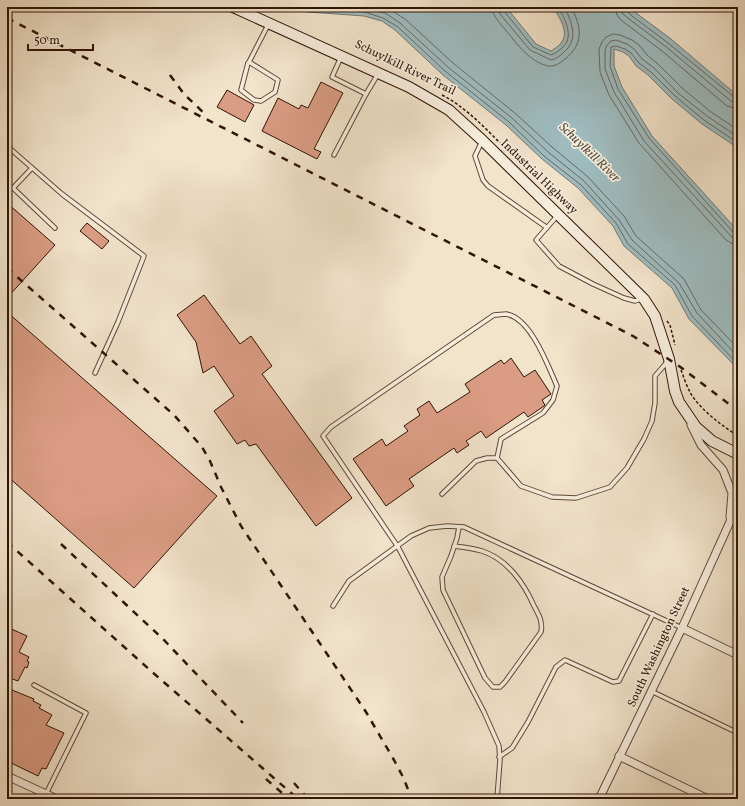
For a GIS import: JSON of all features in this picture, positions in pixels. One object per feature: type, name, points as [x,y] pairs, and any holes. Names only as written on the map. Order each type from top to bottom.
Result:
[{"type":"street","name":"Industrial Highway","points":[[233,7],[409,87],[449,110],[559,214],[644,298],[655,316],[669,360],[675,391],[679,402],[696,427],[712,441],[738,454]]},
{"type":"street","points":[[679,402],[702,445],[723,470],[732,493],[729,522]]},
{"type":"street","name":"South Washington Street","points":[[599,799],[682,628],[738,504]]},
{"type":"street","points":[[729,522],[738,511]]},
{"type":"street","points":[[682,628],[738,655]]},
{"type":"street","points":[[619,756],[708,799]]},
{"type":"street","points":[[7,776],[45,796],[57,799]]},
{"type":"lane","points":[[249,62],[278,80],[275,92],[261,101],[254,100],[241,90],[249,62],[269,24]]},
{"type":"lane","points":[[341,56],[332,77],[366,94]]},
{"type":"lane","points":[[334,155],[378,73]]},
{"type":"lane","points":[[482,140],[475,156],[483,180],[488,186],[546,228]]},
{"type":"lane","points":[[7,146],[62,194],[144,256],[118,322],[95,374]]},
{"type":"lane","points":[[32,168],[13,188],[55,228]]},
{"type":"lane","points":[[559,214],[536,240],[559,266],[624,298],[635,301],[644,298]]},
{"type":"lane","points":[[497,458],[501,439],[543,413],[553,400],[558,386],[538,343],[521,322],[507,314],[494,315],[331,427],[323,436],[398,547],[484,712],[499,746],[497,799]]},
{"type":"lane","points":[[442,494],[476,461],[487,458],[497,458],[521,486],[552,497],[576,498],[610,487],[627,468],[647,433],[652,421],[655,404],[655,376],[669,360]]},
{"type":"lane","points":[[333,606],[349,581],[398,547],[411,536],[429,528],[447,526],[464,527],[682,628]]},
{"type":"lane","points":[[454,546],[483,551],[501,561],[516,575],[532,601],[543,624],[542,632],[500,687],[493,687],[485,678],[443,590],[442,577],[454,546],[459,527]]},
{"type":"lane","points":[[499,757],[512,748],[528,722],[556,667],[565,660],[613,682],[619,681],[652,614]]},
{"type":"lane","points":[[34,685],[86,713],[45,796]]},
{"type":"lane","points":[[651,691],[738,733]]},
{"type":"path","name":"Schuylkill River Trail","points":[[442,94],[453,100],[476,119],[509,153]]},
{"type":"path","points":[[666,320],[670,325],[676,348]]},
{"type":"path","points":[[679,366],[691,393],[704,409],[738,436]]},
{"type":"water","name":"Schuylkill River","points":[[278,7],[506,7],[536,44],[551,51],[560,44],[564,34],[563,25],[553,7],[628,7],[671,39],[738,96],[738,148],[702,124],[672,99],[648,75],[636,66],[629,56],[614,49],[614,66],[622,87],[652,136],[738,231],[738,369],[689,319],[672,288],[624,246],[613,226],[578,188],[542,159],[506,125],[443,75],[395,30],[382,21],[364,16],[308,12]]},
{"type":"building","points":[[321,82],[343,93],[314,149],[321,152],[317,159],[262,131],[278,98],[299,109],[301,105],[308,108]]},
{"type":"building","points":[[227,90],[254,105],[245,122],[217,107]]},
{"type":"building","points":[[7,203],[55,245],[7,298]]},
{"type":"building","points":[[87,223],[109,241],[102,249],[80,231]]},
{"type":"building","points":[[204,295],[240,344],[251,336],[272,366],[262,374],[352,498],[316,526],[256,444],[249,446],[245,440],[237,444],[214,411],[234,396],[214,366],[203,373],[196,342],[177,315]]},
{"type":"building","points":[[7,312],[217,496],[134,588],[7,476]]},
{"type":"building","points":[[511,358],[524,377],[535,370],[551,394],[542,400],[545,405],[528,417],[524,412],[486,438],[481,431],[466,441],[469,445],[457,453],[454,448],[409,479],[414,486],[386,506],[353,459],[382,439],[386,446],[408,431],[404,426],[420,415],[417,409],[429,401],[437,413],[470,392],[465,384],[501,360],[504,364]]},
{"type":"building","points":[[7,627],[27,636],[19,652],[29,657],[27,661],[29,662],[27,668],[25,667],[18,681],[7,677]]},
{"type":"building","points":[[7,688],[34,699],[33,701],[41,705],[39,708],[52,715],[46,725],[64,733],[46,769],[42,768],[38,776],[7,761]]},
{"type":"railway","points":[[7,18],[633,336],[679,366],[738,411]]},
{"type":"railway","points":[[170,75],[184,94],[206,115]]},
{"type":"railway","points":[[7,268],[174,415],[202,447],[241,526],[366,712],[403,777],[412,799]]},
{"type":"railway","points":[[7,542],[151,671],[298,799]]},
{"type":"railway","points":[[61,544],[163,639],[243,723]]},
{"type":"railway","points":[[266,779],[289,799]]},
{"type":"railway","points":[[294,783],[308,799]]}]
